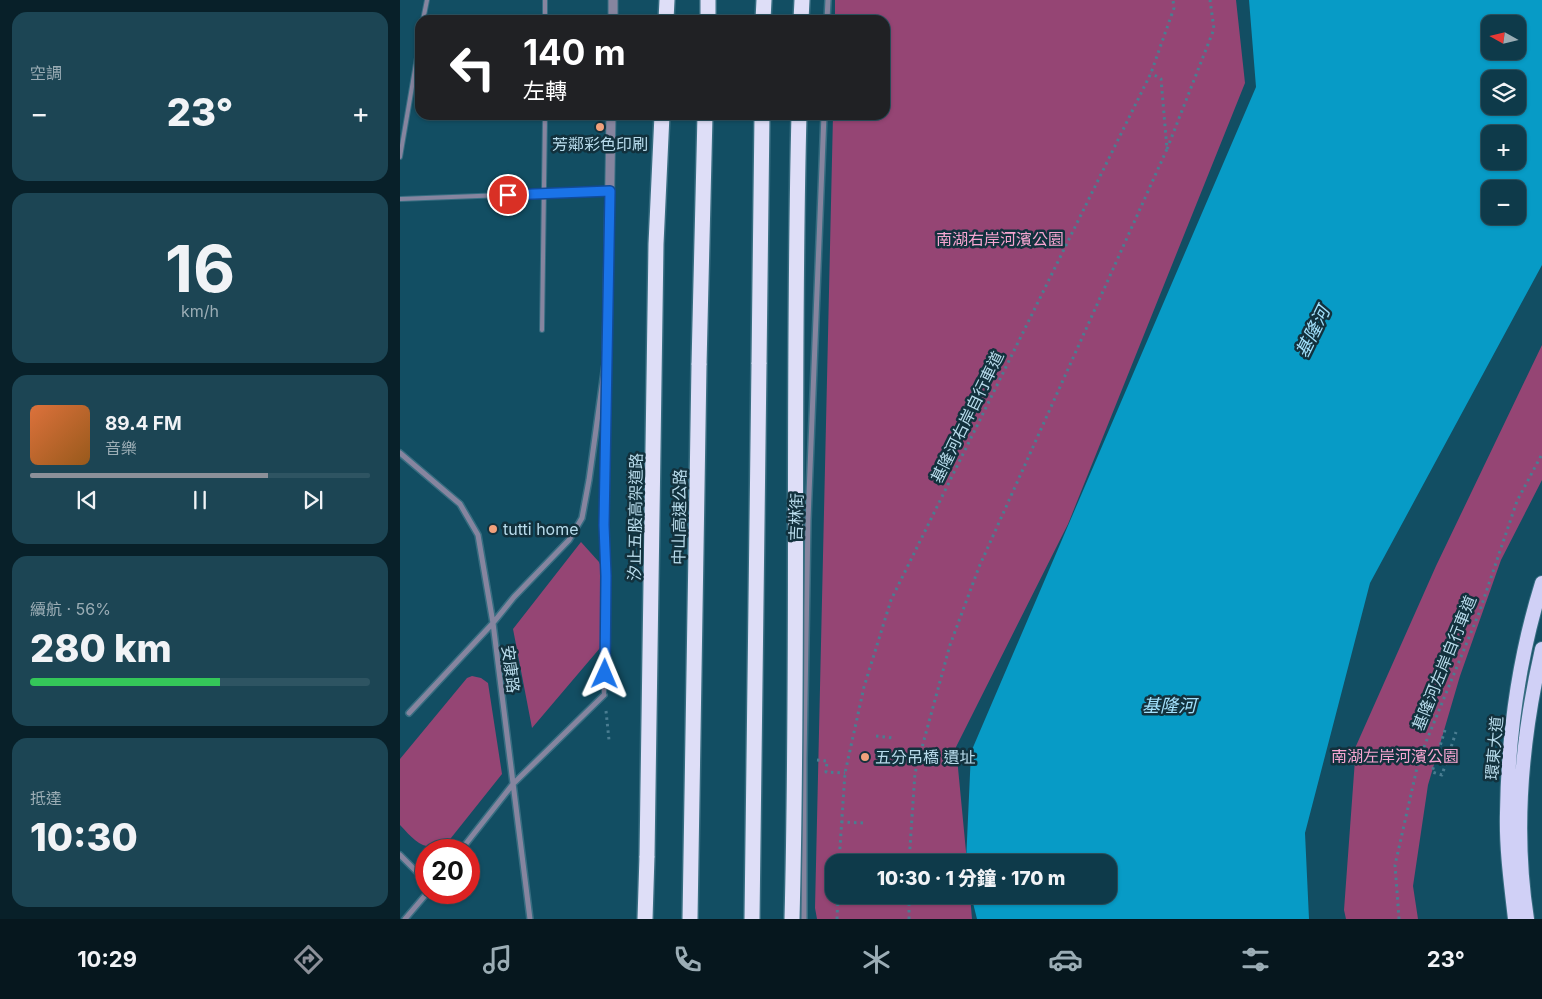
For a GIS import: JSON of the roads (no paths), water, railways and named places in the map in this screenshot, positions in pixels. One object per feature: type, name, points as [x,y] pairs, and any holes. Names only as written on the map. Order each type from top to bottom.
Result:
[{"type":"highway","points":[[666,15],[667,0]]},
{"type":"highway","points":[[708,0],[708,15]]},
{"type":"highway","points":[[763,15],[764,0]]},
{"type":"highway","points":[[801,15],[802,0]]},
{"type":"highway","name":"汐止五股高架道路","points":[[645,919],[656,244],[662,120]]},
{"type":"highway","name":"中山高速公路","points":[[690,919],[705,120]]},
{"type":"highway","points":[[752,919],[762,120]]},
{"type":"highway","points":[[792,919],[796,770],[795,248],[799,120]]},
{"type":"highway","name":"環東大道","points":[[1515,919],[1508,849],[1507,812],[1512,729],[1527,636],[1542,583]]},
{"type":"highway","name":"環東大道","points":[[1527,919],[1521,846],[1522,780],[1531,696],[1542,649]]},
{"type":"street","points":[[613,0],[613,15]]},
{"type":"street","points":[[827,15],[828,0]]},
{"type":"street","points":[[409,713],[493,623],[514,597],[569,540],[582,518],[607,350],[611,120]]},
{"type":"street","name":"吉林街","points":[[804,919],[804,759],[808,520],[824,120]]},
{"type":"street","name":"安康路","points":[[400,453],[460,504],[478,535],[493,623],[530,919]]},
{"type":"street","points":[[470,839],[513,784],[604,696]]},
{"type":"street","points":[[400,855],[415,870]]},
{"type":"street","points":[[405,919],[418,904]]},
{"type":"lane","points":[[424,15],[427,0]]},
{"type":"lane","points":[[545,0],[545,15]]},
{"type":"lane","points":[[400,157],[415,69]]},
{"type":"lane","points":[[542,330],[545,120]]},
{"type":"lane","points":[[400,199],[610,191]]},
{"type":"lane","points":[[604,696],[607,350]]},
{"type":"water","name":"基隆河","points":[[1249,0],[1542,0],[1542,265],[1370,583],[1305,833],[1309,919],[977,919],[973,904],[1117,904],[1117,854],[966,854],[971,752],[1256,87]]},
{"type":"place","name":"芳鄰彩色印刷","points":[[600,127]]},
{"type":"place","name":"tutti home","points":[[493,529]]},
{"type":"place","name":"五分吊橋 遺址","points":[[865,757]]},
{"type":"park label","name":"南湖右岸河濱公園","points":[[1000,239]]},
{"type":"park label","name":"南湖左岸河濱公園","points":[[1395,756]]}]
